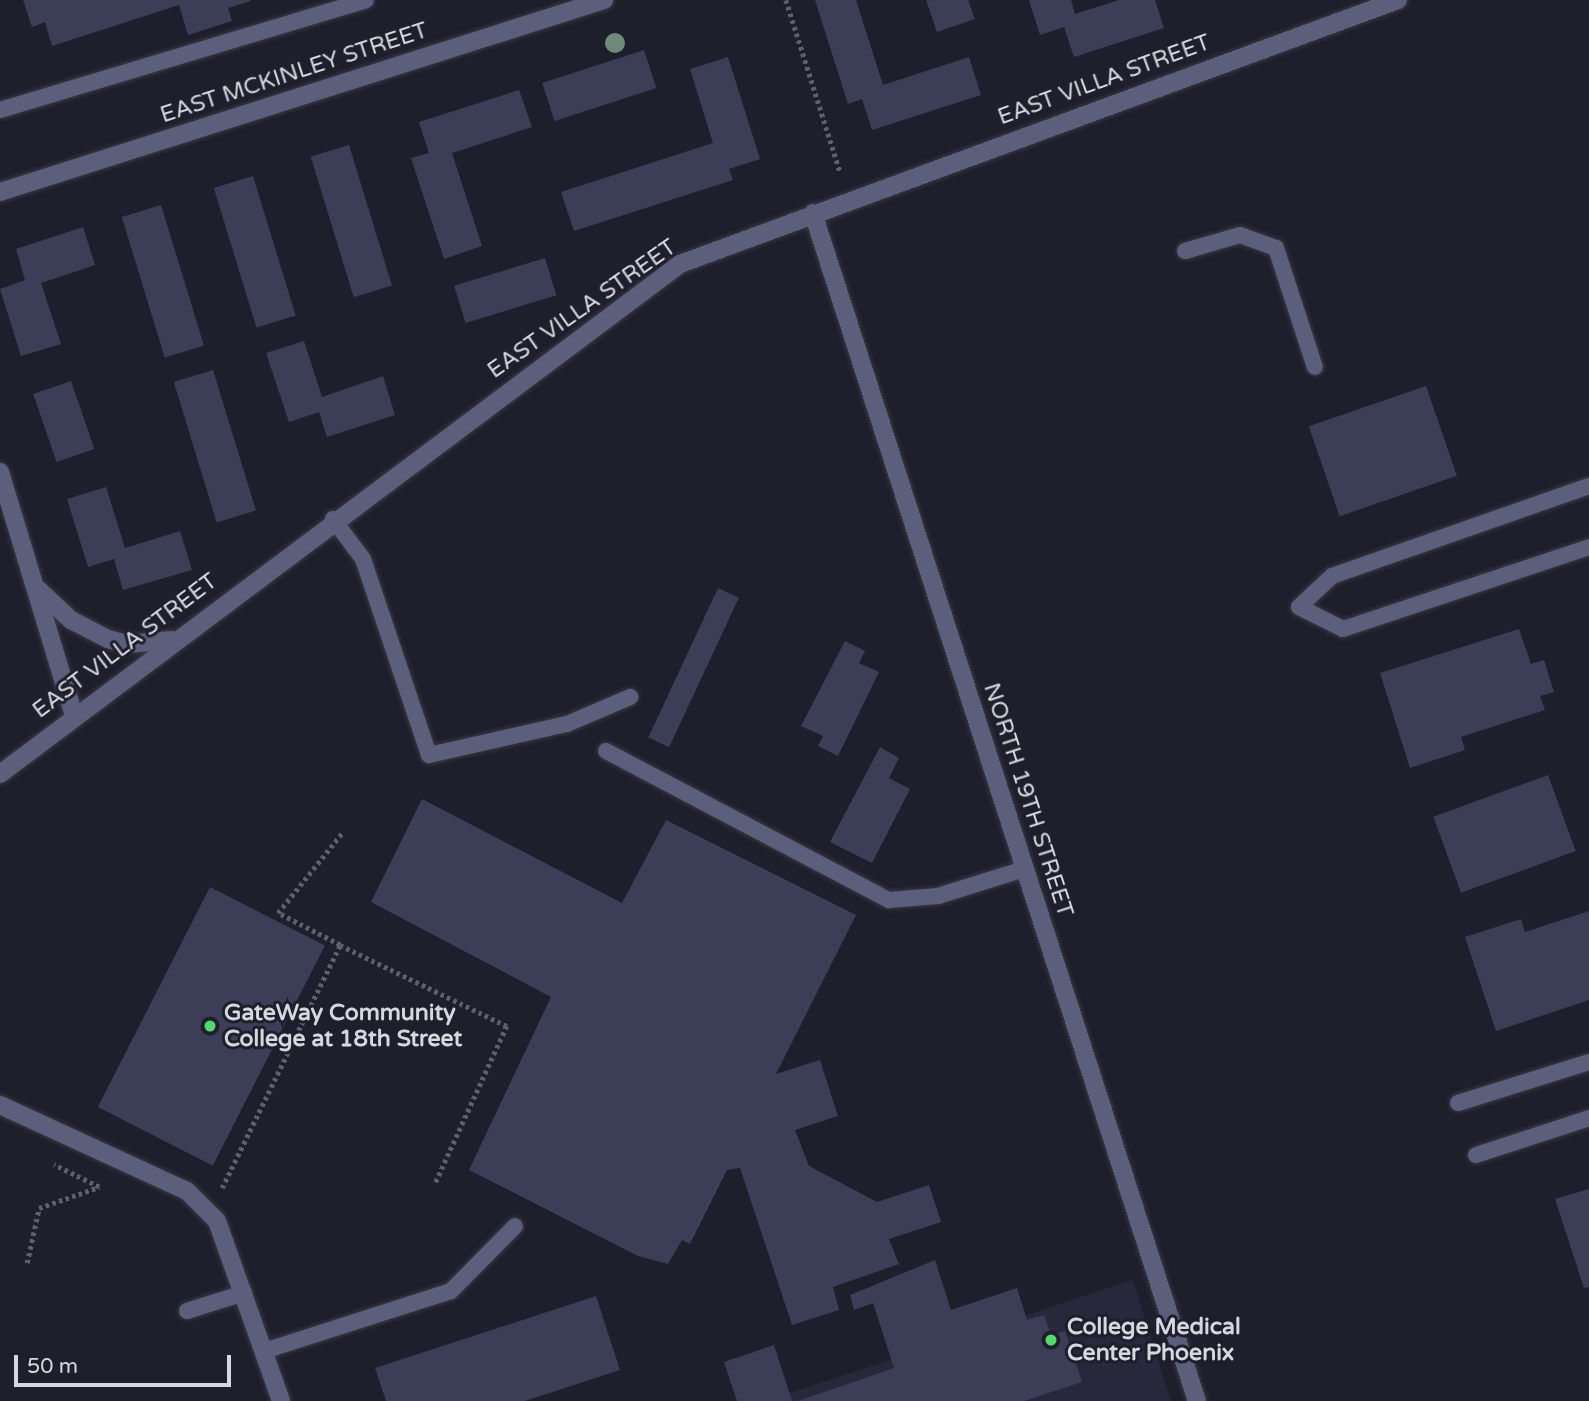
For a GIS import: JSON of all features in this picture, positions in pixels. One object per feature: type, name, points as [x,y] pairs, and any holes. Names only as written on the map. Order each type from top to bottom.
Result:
[{"type":"street","name":"EAST MCKINLEY STREET","points":[[0,192],[604,0]]},
{"type":"street","name":"EAST VILLA STREET","points":[[0,774],[333,519],[680,264],[1398,0]]},
{"type":"street","name":"NORTH 19TH STREET","points":[[813,213],[1197,1401]]},
{"type":"street","points":[[0,472],[74,715]]},
{"type":"street","points":[[36,587],[88,631],[127,644],[172,640]]},
{"type":"street","points":[[0,1105],[187,1191],[217,1221],[281,1401]]},
{"type":"lane","points":[[0,110],[366,0]]},
{"type":"lane","points":[[1185,251],[1240,234],[1276,248],[1315,367]]},
{"type":"lane","points":[[1589,486],[1332,576],[1299,607],[1343,629],[1589,547]]},
{"type":"lane","points":[[333,519],[363,559],[429,755],[566,724],[630,697]]},
{"type":"lane","points":[[606,751],[889,900],[938,896],[1024,869]]},
{"type":"lane","points":[[1458,1103],[1589,1062]]},
{"type":"lane","points":[[1476,1155],[1589,1118]]},
{"type":"lane","points":[[264,1351],[452,1291],[515,1226]]},
{"type":"lane","points":[[187,1311],[244,1293]]},
{"type":"path","points":[[786,0],[840,172]]},
{"type":"path","points":[[342,833],[278,913],[508,1026],[435,1184]]},
{"type":"path","points":[[222,1188],[340,945]]},
{"type":"path","points":[[27,1264],[39,1208],[99,1187],[54,1165]]},
{"type":"shaded area","name":"College Medical Center Phoenix","points":[[1133,1280],[1171,1401],[766,1401]]},
{"type":"building","points":[[23,0],[251,1],[228,8],[232,21],[188,35],[179,5],[52,46],[45,22],[32,27]]},
{"type":"building","points":[[815,0],[856,0],[883,85],[969,57],[981,95],[872,130],[862,99],[848,104]]},
{"type":"building","points":[[926,0],[968,0],[975,19],[937,32]]},
{"type":"building","points":[[1029,0],[1071,0],[1075,14],[1119,0],[1155,0],[1164,28],[1074,57],[1064,27],[1040,35]]},
{"type":"building","points":[[644,50],[656,88],[555,121],[542,83]]},
{"type":"building","points":[[728,57],[760,159],[729,169],[733,180],[574,231],[561,192],[713,143],[690,69]]},
{"type":"building","points":[[519,90],[532,127],[452,153],[482,246],[444,259],[411,158],[429,153],[419,122]]},
{"type":"building","points":[[349,145],[392,286],[354,297],[311,157]]},
{"type":"building","points":[[253,176],[296,316],[256,328],[214,188]]},
{"type":"building","points":[[161,205],[204,346],[165,358],[122,217]]},
{"type":"building","points":[[83,227],[95,265],[41,283],[61,344],[21,356],[0,289],[25,280],[16,249]]},
{"type":"building","points":[[545,258],[556,295],[466,323],[454,286]]},
{"type":"building","points":[[304,341],[322,397],[383,376],[395,415],[327,437],[319,412],[289,422],[266,353]]},
{"type":"building","points":[[213,370],[256,511],[217,523],[174,382]]},
{"type":"building","points":[[71,381],[94,449],[57,462],[33,394]]},
{"type":"building","points":[[1426,386],[1457,476],[1340,516],[1309,426]]},
{"type":"building","points":[[106,487],[125,548],[180,531],[192,570],[123,590],[114,559],[88,567],[67,499]]},
{"type":"building","points":[[718,588],[739,598],[669,747],[648,738]]},
{"type":"building","points":[[1519,629],[1531,664],[1544,660],[1554,692],[1540,696],[1545,710],[1461,737],[1465,750],[1410,768],[1380,673]]},
{"type":"building","points":[[845,641],[865,651],[859,663],[879,672],[838,756],[818,746],[823,736],[801,726]]},
{"type":"building","points":[[880,747],[899,758],[889,778],[910,789],[872,863],[830,842]]},
{"type":"building","points":[[1548,775],[1576,851],[1461,893],[1433,817]]},
{"type":"building","points":[[422,799],[622,903],[666,820],[856,915],[776,1074],[820,1060],[838,1116],[795,1130],[809,1166],[877,1202],[929,1185],[941,1222],[889,1239],[899,1264],[833,1287],[839,1310],[792,1325],[740,1168],[727,1170],[690,1244],[682,1240],[668,1264],[638,1256],[469,1170],[551,997],[371,902]]},
{"type":"building","name":"GateWay Community College at 18th Street","points":[[210,887],[325,946],[213,1166],[98,1107]]},
{"type":"building","points":[[1589,911],[1589,1000],[1496,1031],[1465,937],[1521,919],[1525,932]]},
{"type":"building","points":[[1589,1189],[1589,1287],[1584,1288],[1555,1199]]},
{"type":"building","points":[[935,1260],[951,1310],[1017,1288],[1027,1320],[1044,1315],[1051,1335],[1065,1331],[1082,1382],[1024,1401],[798,1401],[894,1368],[873,1303],[854,1310],[850,1295]]},
{"type":"building","points":[[596,1296],[620,1370],[525,1401],[386,1401],[375,1368]]},
{"type":"building","points":[[774,1345],[792,1401],[737,1401],[724,1362]]},
{"type":"place","name":"GateWay Community College at 18th Street","points":[[210,1026]]},
{"type":"place","name":"College Medical Center Phoenix","points":[[1051,1340]]}]
